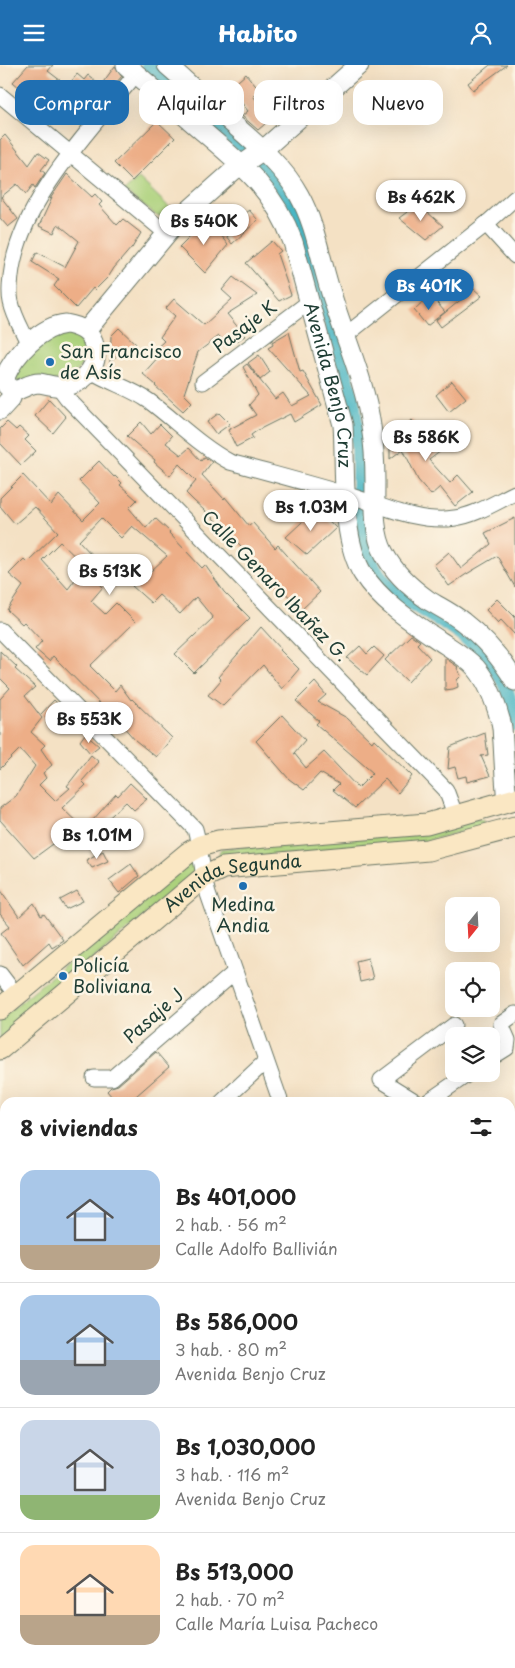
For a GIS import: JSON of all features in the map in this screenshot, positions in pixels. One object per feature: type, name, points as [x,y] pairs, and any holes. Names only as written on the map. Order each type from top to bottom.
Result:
[{"type":"main road","name":"Avenida Segunda","points":[[0,1009],[188,853],[200,846],[218,841],[427,824],[511,801]]},
{"type":"main road","name":"Avenida Benjo Cruz","points":[[511,801],[514,829]]},
{"type":"main road","name":"Avenida Segunda","points":[[0,1049],[204,877],[223,868],[428,850],[514,829]]},
{"type":"street","name":"Avenida Benjo Cruz","points":[[167,65],[262,150],[299,194],[316,239],[332,298],[365,394],[371,425],[374,449],[360,499],[348,526],[353,551],[362,573],[380,595],[401,613],[466,659],[484,678],[494,698],[501,722],[511,801]]},
{"type":"street","points":[[86,331],[179,219],[243,163],[262,150],[359,65]]},
{"type":"street","name":"Avenida Benjo Cruz","points":[[131,69],[243,163],[264,188],[286,223],[343,425],[345,447],[360,499],[379,538],[383,552],[393,568],[404,580],[426,599],[461,620],[480,636],[507,668],[515,681]]},
{"type":"street","points":[[29,345],[11,302],[12,260],[31,213],[47,186],[131,69]]},
{"type":"street","points":[[0,95],[6,110],[71,154],[166,233]]},
{"type":"street","points":[[346,335],[486,224],[515,198]]},
{"type":"street","points":[[486,224],[515,256]]},
{"type":"street","name":"Pasaje K","points":[[203,383],[309,301]]},
{"type":"street","points":[[56,325],[76,325],[86,331],[92,340],[96,356],[91,371],[86,377],[67,386],[38,383],[13,391],[7,386],[3,372],[36,337],[56,325]]},
{"type":"street","points":[[91,371],[144,397],[212,452],[230,462],[399,512],[432,519],[455,518],[515,493]]},
{"type":"street","name":"Calle Genaro Ibañez G.","points":[[58,386],[66,398],[446,790],[456,817]]},
{"type":"street","points":[[0,410],[6,404],[13,391]]},
{"type":"street","points":[[0,629],[195,829],[200,846],[204,877],[279,1097]]},
{"type":"street","name":"Pasaje J","points":[[94,1078],[112,1078],[235,972]]},
{"type":"street","points":[[0,974],[16,995]]},
{"type":"street","points":[[500,1052],[507,1048],[508,1040],[501,1023],[515,1014]]},
{"type":"street","points":[[417,1097],[381,1080],[454,1025]]},
{"type":"street","points":[[227,1097],[266,1061]]},
{"type":"street","points":[[435,1097],[457,1082]]},
{"type":"green space","points":[[139,178],[173,212],[165,216],[157,216],[124,191]]},
{"type":"green space","points":[[60,332],[78,335],[87,346],[84,360],[79,369],[62,379],[16,382],[14,380],[16,368],[38,345]]},
{"type":"green space","points":[[483,820],[483,824],[480,827],[414,844],[223,860],[219,857],[222,849]]},
{"type":"green space","points":[[190,861],[194,863],[195,872],[0,1038],[0,1019]]},
{"type":"building","points":[[28,65],[53,65],[48,71],[60,80],[15,80],[15,84],[13,82]]},
{"type":"building","points":[[490,65],[507,65],[473,90],[468,83]]},
{"type":"building","points":[[115,66],[122,76],[119,80],[105,80]]},
{"type":"building","points":[[77,74],[84,80],[72,80]]},
{"type":"building","points":[[246,74],[254,84],[254,125],[264,125],[258,130],[244,118],[244,114],[248,111],[244,106],[244,80],[239,80]]},
{"type":"building","points":[[88,75],[94,80],[84,80]]},
{"type":"building","points":[[153,125],[161,125],[175,138],[132,181],[114,163]]},
{"type":"building","points":[[5,135],[29,165],[38,152],[49,160],[41,170],[45,173],[35,188],[33,185],[26,194],[17,184],[1,197],[18,219],[8,227],[0,218],[0,140]]},
{"type":"building","points":[[67,174],[92,197],[95,194],[102,202],[99,205],[117,225],[123,219],[141,233],[132,248],[109,276],[95,290],[93,288],[76,308],[54,286],[59,279],[32,262],[37,252],[65,267],[79,241],[58,224],[54,233],[39,226],[52,198],[50,199]]},
{"type":"building","points":[[418,204],[443,226],[426,240],[399,218]]},
{"type":"building","points":[[249,210],[258,220],[232,244],[226,236],[239,226],[236,220]]},
{"type":"building","points":[[207,219],[228,245],[205,273],[179,247]]},
{"type":"building","points":[[272,241],[281,251],[277,254],[291,295],[279,301],[246,263]]},
{"type":"building","points":[[233,277],[257,295],[227,314],[245,336],[235,342],[229,334],[223,340],[219,336],[198,352],[184,394],[192,402],[183,411],[143,374],[160,355],[154,350],[164,341],[160,337],[175,316],[166,308],[174,299],[204,325],[232,299],[222,290]]},
{"type":"building","points":[[474,289],[482,296],[441,327],[436,320]]},
{"type":"building","points":[[430,295],[445,312],[427,326],[414,310]]},
{"type":"building","points":[[119,328],[136,344],[126,355],[121,351],[110,363],[111,336]]},
{"type":"building","points":[[289,332],[300,372],[303,371],[322,405],[294,422],[290,414],[258,430],[251,435],[253,438],[236,447],[228,430],[256,415],[249,405],[258,395],[243,367],[247,364],[275,399],[283,393],[292,406],[311,396],[268,348],[273,345],[272,342]]},
{"type":"building","points":[[259,355],[270,372],[260,380],[248,363]]},
{"type":"building","points":[[452,381],[466,398],[449,412],[436,395]]},
{"type":"building","points":[[49,399],[66,417],[53,433],[35,416]]},
{"type":"building","points":[[219,413],[230,424],[216,434],[207,422]]},
{"type":"building","points":[[412,420],[432,445],[437,441],[445,448],[429,460],[450,483],[458,475],[473,492],[455,506],[440,487],[431,495],[418,480],[403,449],[390,459],[390,436]]},
{"type":"building","points":[[7,422],[16,430],[19,427],[29,436],[25,440],[36,451],[21,465],[0,443],[0,429]]},
{"type":"building","points":[[141,422],[151,434],[160,424],[172,436],[166,443],[181,455],[189,448],[201,461],[204,457],[212,462],[202,475],[224,499],[225,497],[249,526],[253,523],[275,548],[278,545],[320,592],[302,609],[256,565],[258,563],[235,538],[186,493],[196,481],[179,464],[170,476],[127,436]]},
{"type":"building","points":[[99,461],[122,483],[120,485],[137,500],[129,508],[146,528],[155,518],[202,568],[205,565],[224,592],[250,618],[194,673],[175,654],[213,618],[196,597],[180,614],[159,595],[151,603],[132,586],[149,569],[151,571],[167,556],[132,526],[121,538],[101,518],[79,541],[92,555],[84,565],[60,542],[42,560],[68,589],[84,568],[103,587],[91,601],[105,614],[116,603],[135,622],[90,666],[115,691],[120,685],[131,700],[172,738],[156,757],[135,740],[109,710],[108,712],[53,656],[49,661],[35,649],[42,641],[24,622],[22,624],[7,610],[23,586],[9,574],[24,559],[27,562],[58,532],[35,507],[15,524],[0,506],[0,498],[23,475],[51,505],[59,495],[83,520],[100,503],[79,481]]},
{"type":"building","points":[[317,508],[336,528],[307,555],[286,537]]},
{"type":"building","points":[[515,518],[515,587],[497,556],[449,586],[434,565],[449,552],[461,569],[491,544],[485,533]]},
{"type":"building","points":[[497,599],[515,617],[515,635],[501,620],[498,623],[486,610]]},
{"type":"building","points":[[261,627],[299,669],[282,689],[263,665],[223,706],[208,695],[221,680],[218,677]]},
{"type":"building","points":[[411,635],[420,641],[417,644],[430,658],[408,682],[385,660]]},
{"type":"building","points":[[360,646],[367,654],[374,647],[384,656],[367,675],[347,658]]},
{"type":"building","points":[[0,651],[17,667],[15,669],[35,687],[25,696],[42,718],[31,732],[45,745],[41,749],[52,765],[43,773],[46,778],[39,785],[55,801],[70,788],[67,786],[91,755],[99,762],[82,781],[86,785],[62,808],[83,828],[70,843],[64,836],[34,858],[0,820],[0,808],[16,796],[35,766],[20,749],[0,769],[0,699],[10,688],[0,678]]},
{"type":"building","points":[[445,658],[458,667],[461,676],[457,680],[458,687],[453,689],[445,690]]},
{"type":"building","points":[[315,682],[326,695],[318,702],[347,718],[372,742],[374,739],[412,776],[398,793],[385,779],[355,808],[333,790],[339,784],[320,773],[304,790],[289,779],[256,741],[282,715],[305,740],[294,753],[306,768],[324,752],[358,788],[373,773],[316,724],[319,721],[296,701]]},
{"type":"building","points":[[54,700],[71,717],[58,730],[41,714]]},
{"type":"building","points":[[485,733],[488,755],[481,756],[490,776],[467,782],[466,776],[458,778],[455,767],[448,769],[450,747]]},
{"type":"building","points":[[85,734],[99,746],[90,753],[80,741]]},
{"type":"building","points":[[130,783],[147,799],[134,810],[126,802],[89,836],[84,830],[116,794],[118,796]]},
{"type":"building","points":[[103,851],[108,861],[92,868],[86,860]]},
{"type":"building","points":[[131,864],[139,876],[119,893],[109,880]]},
{"type":"building","points":[[0,889],[19,917],[34,903],[41,916],[44,914],[63,940],[52,947],[49,942],[23,965],[1,933],[10,926],[0,914]]},
{"type":"building","points":[[77,891],[83,901],[66,909],[60,900]]},
{"type":"building","points":[[368,958],[373,979],[360,982],[356,961]]},
{"type":"building","points":[[156,1052],[169,1067],[135,1097],[112,1097],[107,1091],[111,1087],[118,1085]]},
{"type":"waterway","points":[[148,65],[265,167],[287,198],[298,219],[353,397],[358,443],[360,523],[374,566],[382,578],[401,597],[459,633],[487,660],[504,683],[515,725]]},
{"type":"place","name":"San Francisco de Asís","points":[[50,362]]},
{"type":"place","name":"Medina Andia","points":[[243,886]]},
{"type":"place","name":"Policía Boliviana","points":[[63,976]]}]
